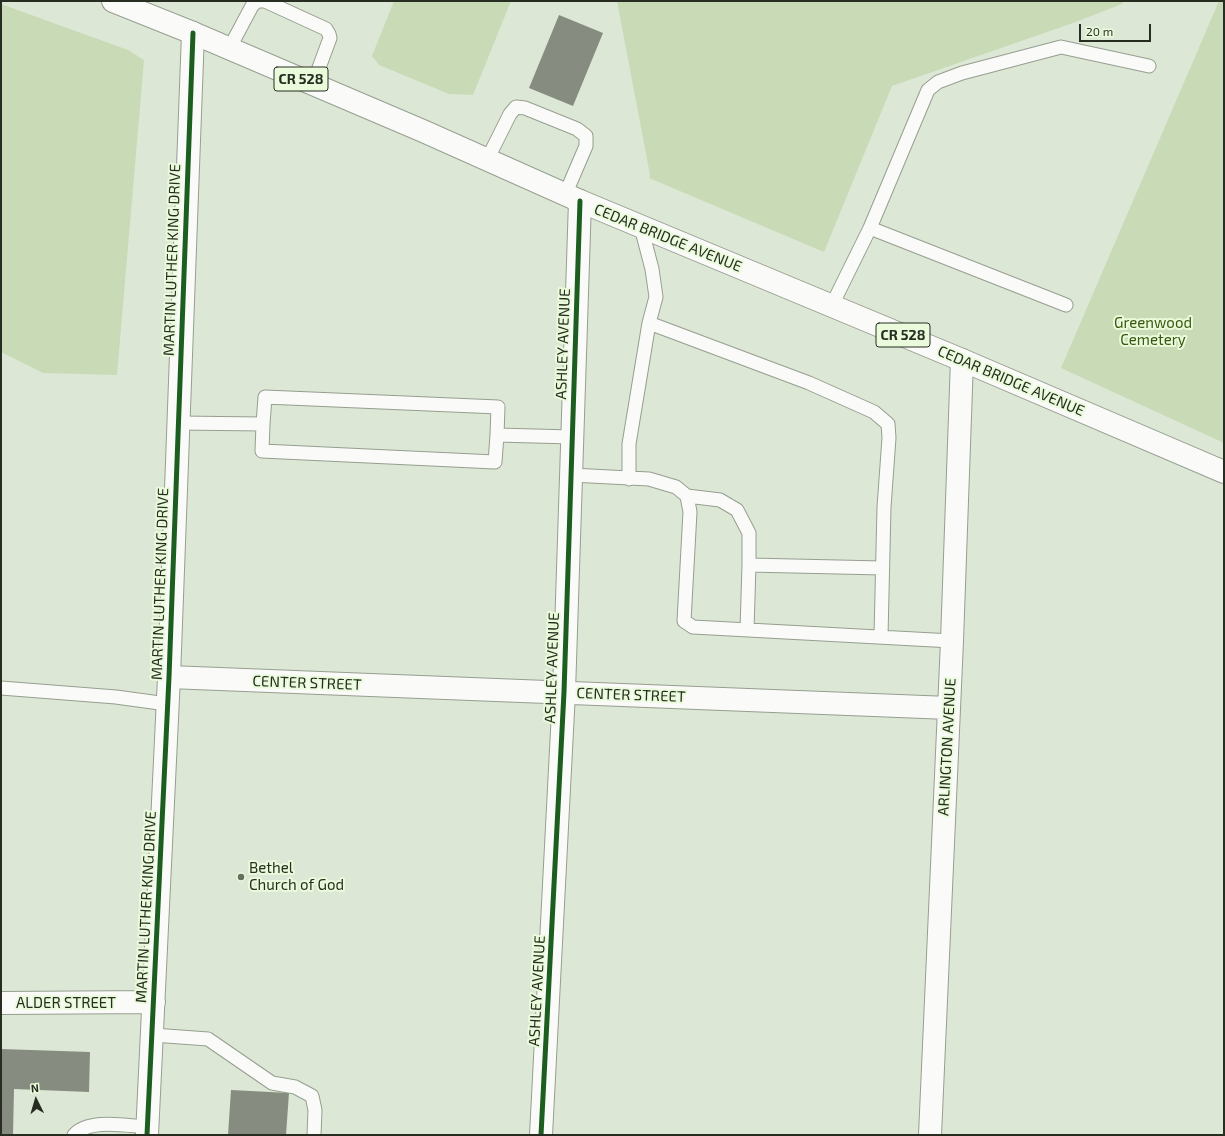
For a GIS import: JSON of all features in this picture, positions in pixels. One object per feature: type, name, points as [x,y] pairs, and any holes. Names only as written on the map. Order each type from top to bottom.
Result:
[{"type":"street","name":"CEDAR BRIDGE AVENUE","points":[[114,1],[313,84],[572,198],[832,305],[1224,472]]},
{"type":"street","name":"MARTIN LUTHER KING DRIVE","points":[[148,1131],[169,677],[193,33]]},
{"type":"street","name":"ASHLEY AVENUE","points":[[541,1135],[564,692],[572,437],[572,198]]},
{"type":"street","name":"ARLINGTON AVENUE","points":[[930,1135],[952,641],[962,360]]},
{"type":"street","name":"CENTER STREET","points":[[169,677],[949,708]]},
{"type":"street","name":"ALDER STREET","points":[[1,1003],[154,1002]]},
{"type":"lane","points":[[229,49],[252,6],[257,1],[265,1],[326,29],[329,34],[330,38],[313,84]]},
{"type":"lane","points":[[832,305],[870,228],[928,90],[938,82],[962,73],[1061,47],[1149,66]]},
{"type":"lane","points":[[487,160],[510,114],[516,107],[525,108],[577,129],[586,136],[586,146],[572,198]]},
{"type":"lane","points":[[628,479],[630,444],[649,322],[656,298],[652,269],[641,227]]},
{"type":"lane","points":[[870,228],[1066,305]]},
{"type":"lane","points":[[649,322],[809,383],[874,412],[888,424],[889,438],[884,506],[881,636]]},
{"type":"lane","points":[[265,397],[498,407],[495,462],[262,451],[263,424],[265,397]]},
{"type":"lane","points":[[178,423],[263,424]]},
{"type":"lane","points":[[497,435],[572,437]]},
{"type":"lane","points":[[571,475],[649,479],[676,486],[686,496],[690,512],[684,621],[693,627],[952,641]]},
{"type":"lane","points":[[686,496],[720,500],[737,510],[749,533],[747,630]]},
{"type":"lane","points":[[749,565],[882,568]]},
{"type":"lane","points":[[1,688],[167,704]]},
{"type":"lane","points":[[152,1035],[208,1040],[272,1083],[295,1087],[312,1096],[315,1110],[314,1135]]},
{"type":"lane","points":[[74,1135],[80,1129],[90,1125],[100,1124],[148,1131]]},
{"type":"green space","points":[[394,1],[511,1],[473,95],[449,94],[379,65],[372,56]]},
{"type":"green space","points":[[617,1],[1124,1],[1122,4],[1073,23],[892,86],[824,252],[649,178],[650,175]]},
{"type":"green space","name":"Greenwood Cemetery","points":[[1219,1],[1224,1],[1224,443],[1061,368]]},
{"type":"green space","points":[[1,4],[128,50],[144,60],[117,375],[43,373],[1,352]]},
{"type":"building","points":[[559,15],[603,33],[573,106],[529,88]]},
{"type":"building","points":[[1,1049],[90,1052],[89,1092],[14,1089],[13,1135],[1,1135]]},
{"type":"building","points":[[231,1090],[289,1093],[286,1135],[228,1135]]},
{"type":"cycle path","points":[[147,1135],[169,677],[193,33]]},
{"type":"cycle path","points":[[541,1135],[564,692],[580,201]]},
{"type":"place","name":"Bethel Church of God","points":[[241,877]]}]
